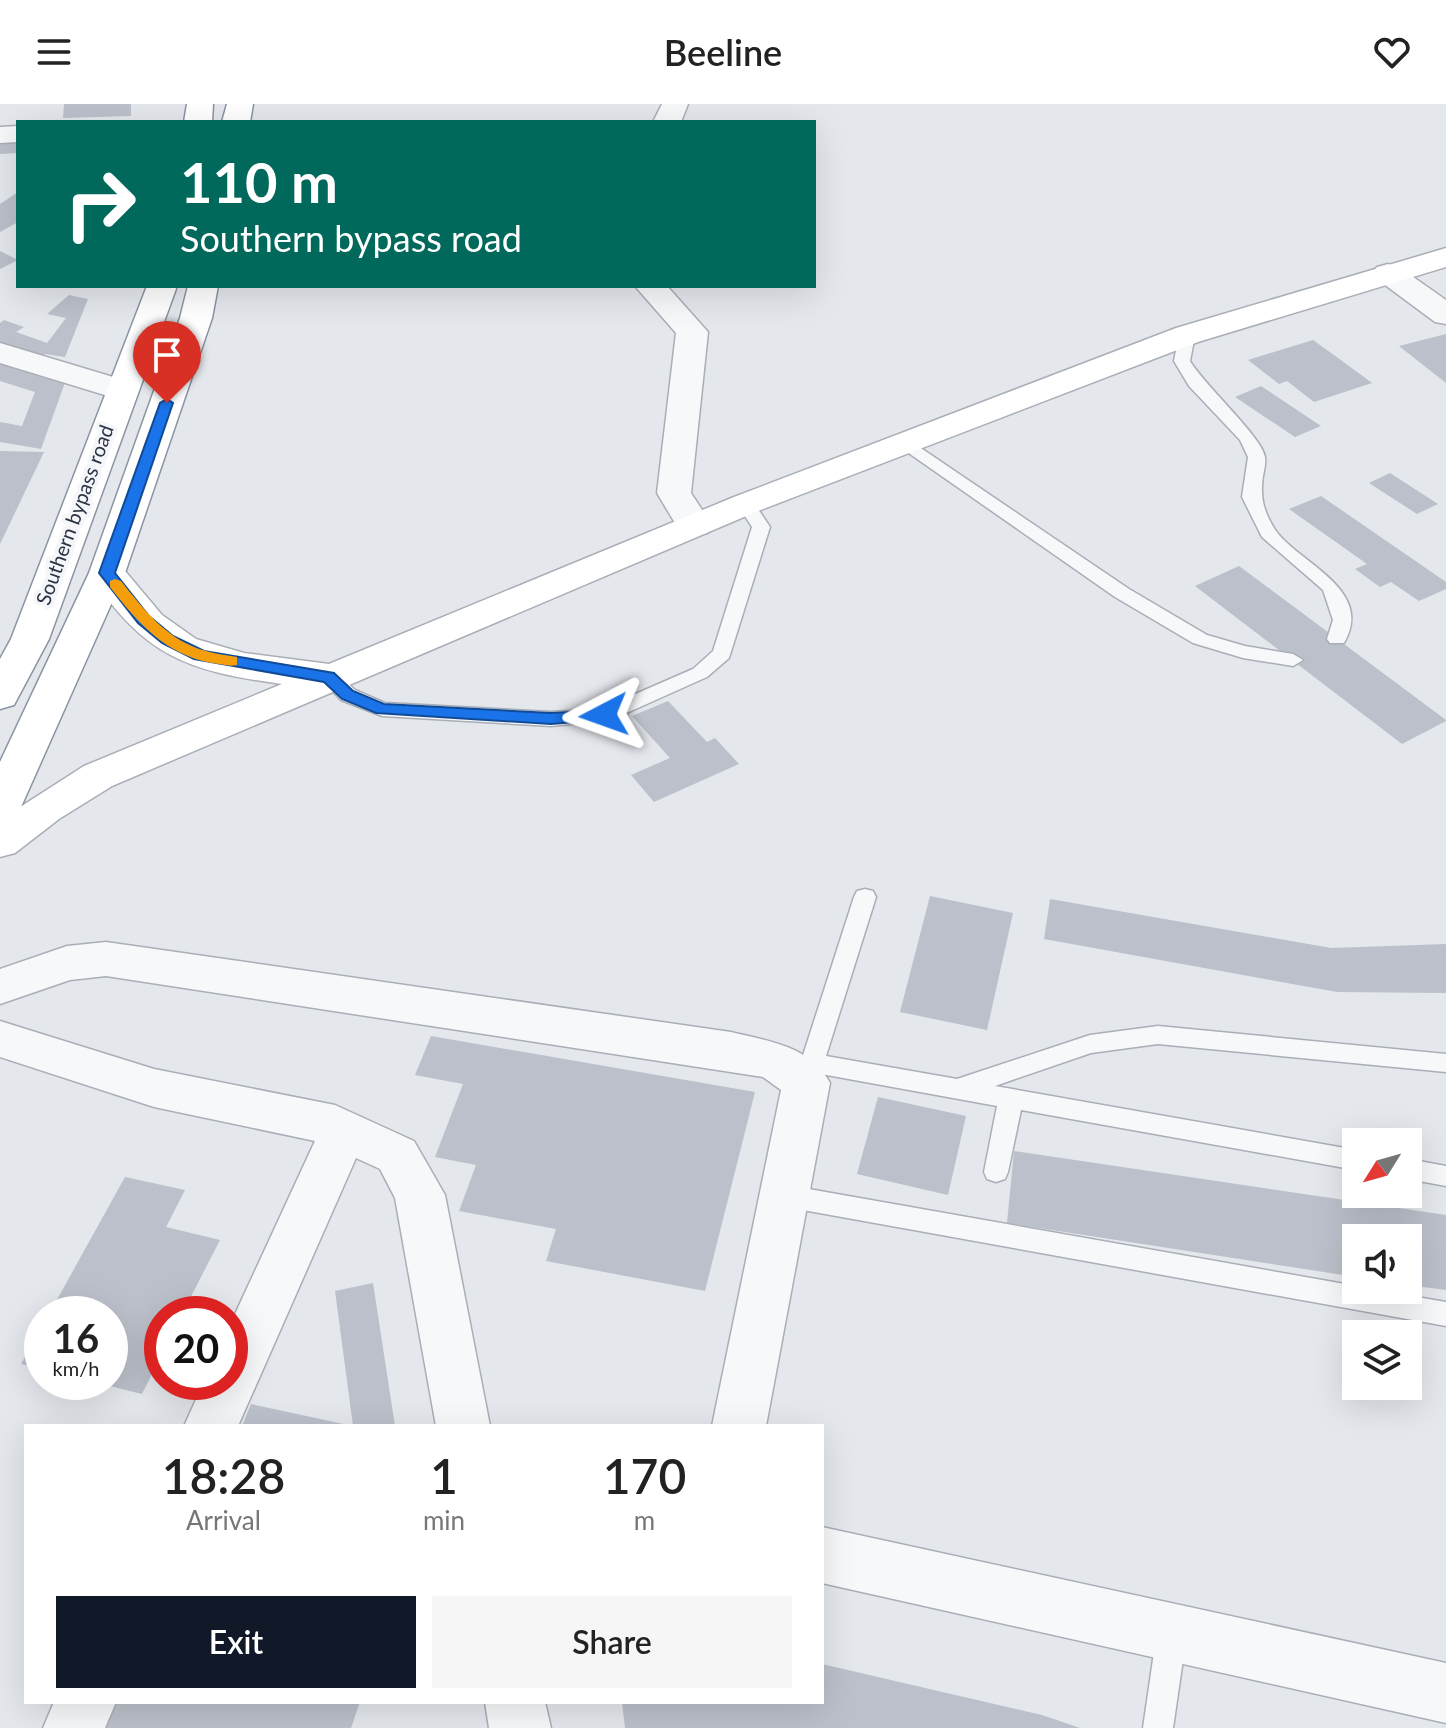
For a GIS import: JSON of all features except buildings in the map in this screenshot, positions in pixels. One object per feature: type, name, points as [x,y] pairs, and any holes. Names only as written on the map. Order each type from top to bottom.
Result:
[{"type":"main road","points":[[0,842],[44,809],[98,776],[694,525],[1187,335],[1446,257]]},
{"type":"main road","name":"Southern bypass road","points":[[0,696],[30,639],[161,288]]},
{"type":"main road","name":"Southern bypass road","points":[[0,807],[107,573],[196,318],[203,288]]},
{"type":"main road","points":[[107,573],[143,620],[167,639],[200,656],[329,677]]},
{"type":"street","points":[[1388,273],[1446,315]]},
{"type":"street","points":[[652,288],[692,332],[674,493],[694,525]]},
{"type":"street","points":[[0,353],[121,390]]},
{"type":"street","points":[[0,987],[16,978],[67,963],[106,959],[731,1051],[776,1061],[809,1073],[739,1424]]},
{"type":"street","points":[[0,1039],[154,1088],[335,1125],[397,1155],[420,1195],[463,1424]]},
{"type":"street","points":[[212,1424],[344,1131]]},
{"type":"street","points":[[824,1555],[1446,1693]]},
{"type":"street","points":[[74,1728],[85,1704]]},
{"type":"street","points":[[515,1704],[520,1728]]},
{"type":"lane","points":[[1187,335],[1182,361],[1195,383],[1247,438],[1257,457],[1251,497],[1268,533],[1331,588],[1342,620],[1337,639]]},
{"type":"lane","points":[[906,443],[1122,593],[1200,639],[1243,652],[1293,660]]},
{"type":"lane","points":[[329,677],[348,695],[382,709],[551,719],[604,715],[700,673],[722,654],[761,527],[746,504]]},
{"type":"lane","points":[[865,897],[809,1073],[959,1089],[1342,1157]]},
{"type":"lane","points":[[959,1089],[1090,1044],[1158,1035],[1446,1063]]},
{"type":"lane","points":[[996,1172],[1011,1098]]},
{"type":"lane","points":[[1422,1172],[1446,1176]]},
{"type":"lane","points":[[786,1196],[1446,1314]]},
{"type":"lane","points":[[1158,1728],[1172,1632]]},
{"type":"slow traffic","points":[[115,584],[143,620],[167,639],[200,656],[231,661]]},
{"type":"route","points":[[167,403],[107,573],[143,620],[167,639],[200,656],[329,677],[348,695],[382,709],[551,719],[604,715]]}]
